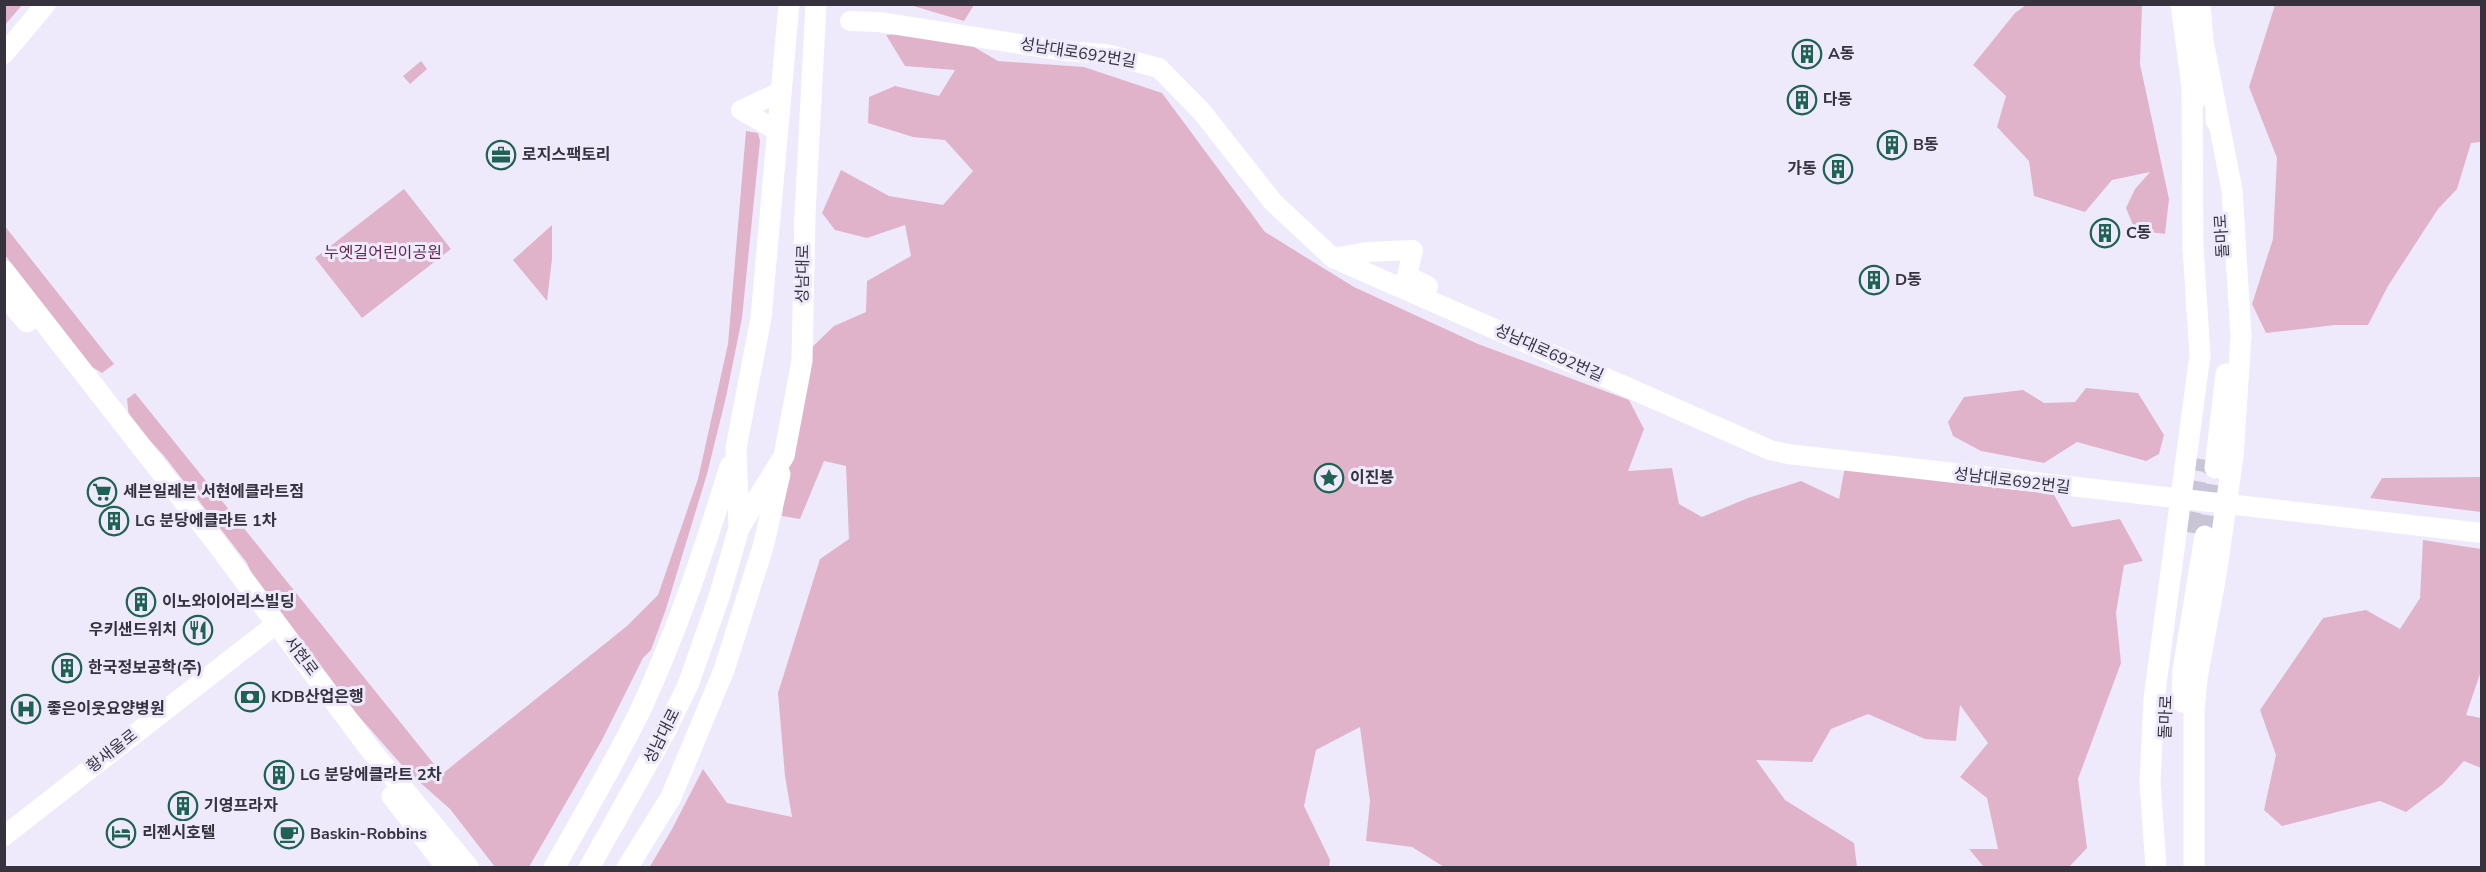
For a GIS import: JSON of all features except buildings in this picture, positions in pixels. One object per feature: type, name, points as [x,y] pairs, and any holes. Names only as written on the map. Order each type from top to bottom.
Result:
[{"type":"main road","name":"성남대로","points":[[589,867],[665,732],[687,685],[719,597],[738,528],[736,448],[761,318],[789,4]]},
{"type":"main road","name":"성남대로","points":[[738,528],[784,456],[802,361],[805,215],[816,4]]},
{"type":"main road","points":[[2181,4],[2192,89],[2193,248],[2219,309],[2220,356],[2207,464]]},
{"type":"main road","points":[[2194,867],[2194,712],[2197,678],[2226,505],[2219,309],[2232,190],[2203,41],[2200,4]]},
{"type":"main road","name":"서현로","points":[[4,271],[272,627],[447,867]]},
{"type":"main road","name":"서현로","points":[[4,295],[93,402],[369,748],[469,867]]},
{"type":"main road","points":[[2156,867],[2151,782],[2152,729],[2159,652],[2200,355],[2220,356]]},
{"type":"main road","points":[[546,867],[559,861],[622,746],[655,677],[710,534],[736,448]]},
{"type":"main road","points":[[627,867],[671,797],[724,670],[763,548],[784,456]]},
{"type":"main road","name":"돌마로","points":[[2167,867],[2165,717],[2169,663],[2196,534],[2182,670],[2180,760],[2182,867]]},
{"type":"street","points":[[4,54],[46,4]]},
{"type":"street","name":"성남대로692번길","points":[[850,21],[879,22],[1065,51],[1106,54],[1159,68],[1202,112],[1273,202],[1333,258],[1770,450],[2181,500],[2481,533]]},
{"type":"street","points":[[778,131],[741,110],[782,91]]},
{"type":"street","points":[[1333,258],[1366,252],[1413,249],[1407,276],[1440,292],[1454,310]]},
{"type":"street","name":"황새울로","points":[[4,836],[272,627]]},
{"type":"green space","points":[[974,4],[964,21],[910,5]]},
{"type":"green space","points":[[4,5],[22,5],[5,25]]},
{"type":"green space","points":[[2026,5],[2142,5],[2140,64],[2169,199],[2165,234],[2135,230],[2126,208],[2135,189],[2150,172],[2112,180],[2085,212],[2034,196],[2029,161],[1997,127],[2006,96],[1973,65],[2015,13]]},
{"type":"green space","points":[[2275,5],[2481,5],[2481,142],[2471,143],[2457,189],[2438,209],[2388,286],[2368,325],[2335,325],[2266,333],[2252,304],[2273,239],[2277,158],[2249,87]]},
{"type":"green space","points":[[945,30],[998,61],[1084,67],[1162,93],[1265,232],[1354,287],[1478,344],[1629,400],[1644,429],[1628,471],[1672,468],[1679,504],[1702,517],[1748,498],[1801,481],[1839,499],[1845,466],[2053,493],[2072,527],[2120,519],[2143,561],[2124,565],[2116,613],[2121,663],[2078,779],[2087,848],[2069,867],[1984,867],[1969,849],[1998,849],[1987,798],[1960,777],[1988,743],[1960,705],[1956,741],[1925,739],[1868,714],[1831,729],[1812,762],[1756,760],[1785,800],[1854,843],[1857,867],[1444,867],[1412,847],[1366,841],[1370,801],[1360,727],[1316,750],[1304,806],[1330,860],[1329,867],[649,868],[703,769],[727,803],[792,817],[785,776],[778,693],[820,559],[849,539],[846,466],[824,461],[800,519],[782,516],[794,414],[806,353],[834,326],[866,312],[867,281],[911,256],[905,225],[867,238],[835,230],[822,213],[841,170],[889,196],[943,205],[973,171],[945,140],[913,137],[868,123],[869,97],[895,86],[939,96],[955,70],[905,66],[886,35]]},
{"type":"green space","points":[[421,61],[427,69],[410,84],[403,76]]},
{"type":"green space","points":[[746,131],[758,133],[760,141],[742,318],[707,474],[666,609],[651,650],[643,658],[602,740],[529,867],[495,867],[450,809],[407,771],[348,704],[256,584],[247,563],[165,457],[129,418],[127,399],[135,393],[442,774],[627,626],[658,595],[698,479],[728,344]]},
{"type":"green space","name":"누엣길어린이공원","points":[[404,189],[451,249],[362,318],[315,258]]},
{"type":"green space","points":[[4,225],[114,364],[102,373],[89,365],[5,255]]},
{"type":"green space","points":[[552,225],[552,259],[547,301],[513,260]]},
{"type":"green space","points":[[2086,388],[2138,393],[2164,435],[2159,454],[2146,461],[2077,442],[2044,463],[1981,451],[1953,436],[1948,422],[1964,397],[2023,390],[2044,403],[2075,402]]},
{"type":"green space","points":[[2481,477],[2481,512],[2370,498],[2382,478]]},
{"type":"green space","points":[[2423,540],[2481,549],[2481,671],[2466,715],[2481,718],[2481,768],[2464,761],[2443,784],[2406,812],[2380,801],[2282,826],[2264,810],[2276,755],[2260,710],[2323,618],[2366,610],[2400,629],[2420,598]]},
{"type":"tunnel","points":[[2187,532],[2200,459]]},
{"type":"tunnel","points":[[2205,536],[2215,468]]},
{"type":"place","name":"A동","points":[[1807,54]]},
{"type":"place","name":"다동","points":[[1802,100]]},
{"type":"place","name":"B동","points":[[1892,145]]},
{"type":"place","name":"로지스팩토리","points":[[501,155]]},
{"type":"place","name":"가동","points":[[1838,169]]},
{"type":"place","name":"C동","points":[[2105,233]]},
{"type":"place","name":"D동","points":[[1874,280]]},
{"type":"place","name":"이진봉","points":[[1329,478]]},
{"type":"place","name":"세븐일레븐 서현에클라트점","points":[[102,492]]},
{"type":"place","name":"LG 분당에클라트 1차","points":[[114,521]]},
{"type":"place","name":"이노와이어리스빌딩","points":[[141,602]]},
{"type":"place","name":"우키샌드위치","points":[[198,630]]},
{"type":"place","name":"한국정보공학(주)","points":[[67,668]]},
{"type":"place","name":"KDB산업은행","points":[[250,697]]},
{"type":"place","name":"좋은이웃요양병원","points":[[26,709]]},
{"type":"place","name":"LG 분당에클라트 2차","points":[[279,775]]},
{"type":"place","name":"기영프라자","points":[[183,806]]},
{"type":"place","name":"리젠시호텔","points":[[121,833]]},
{"type":"place","name":"Baskin-Robbins","points":[[289,834]]}]
